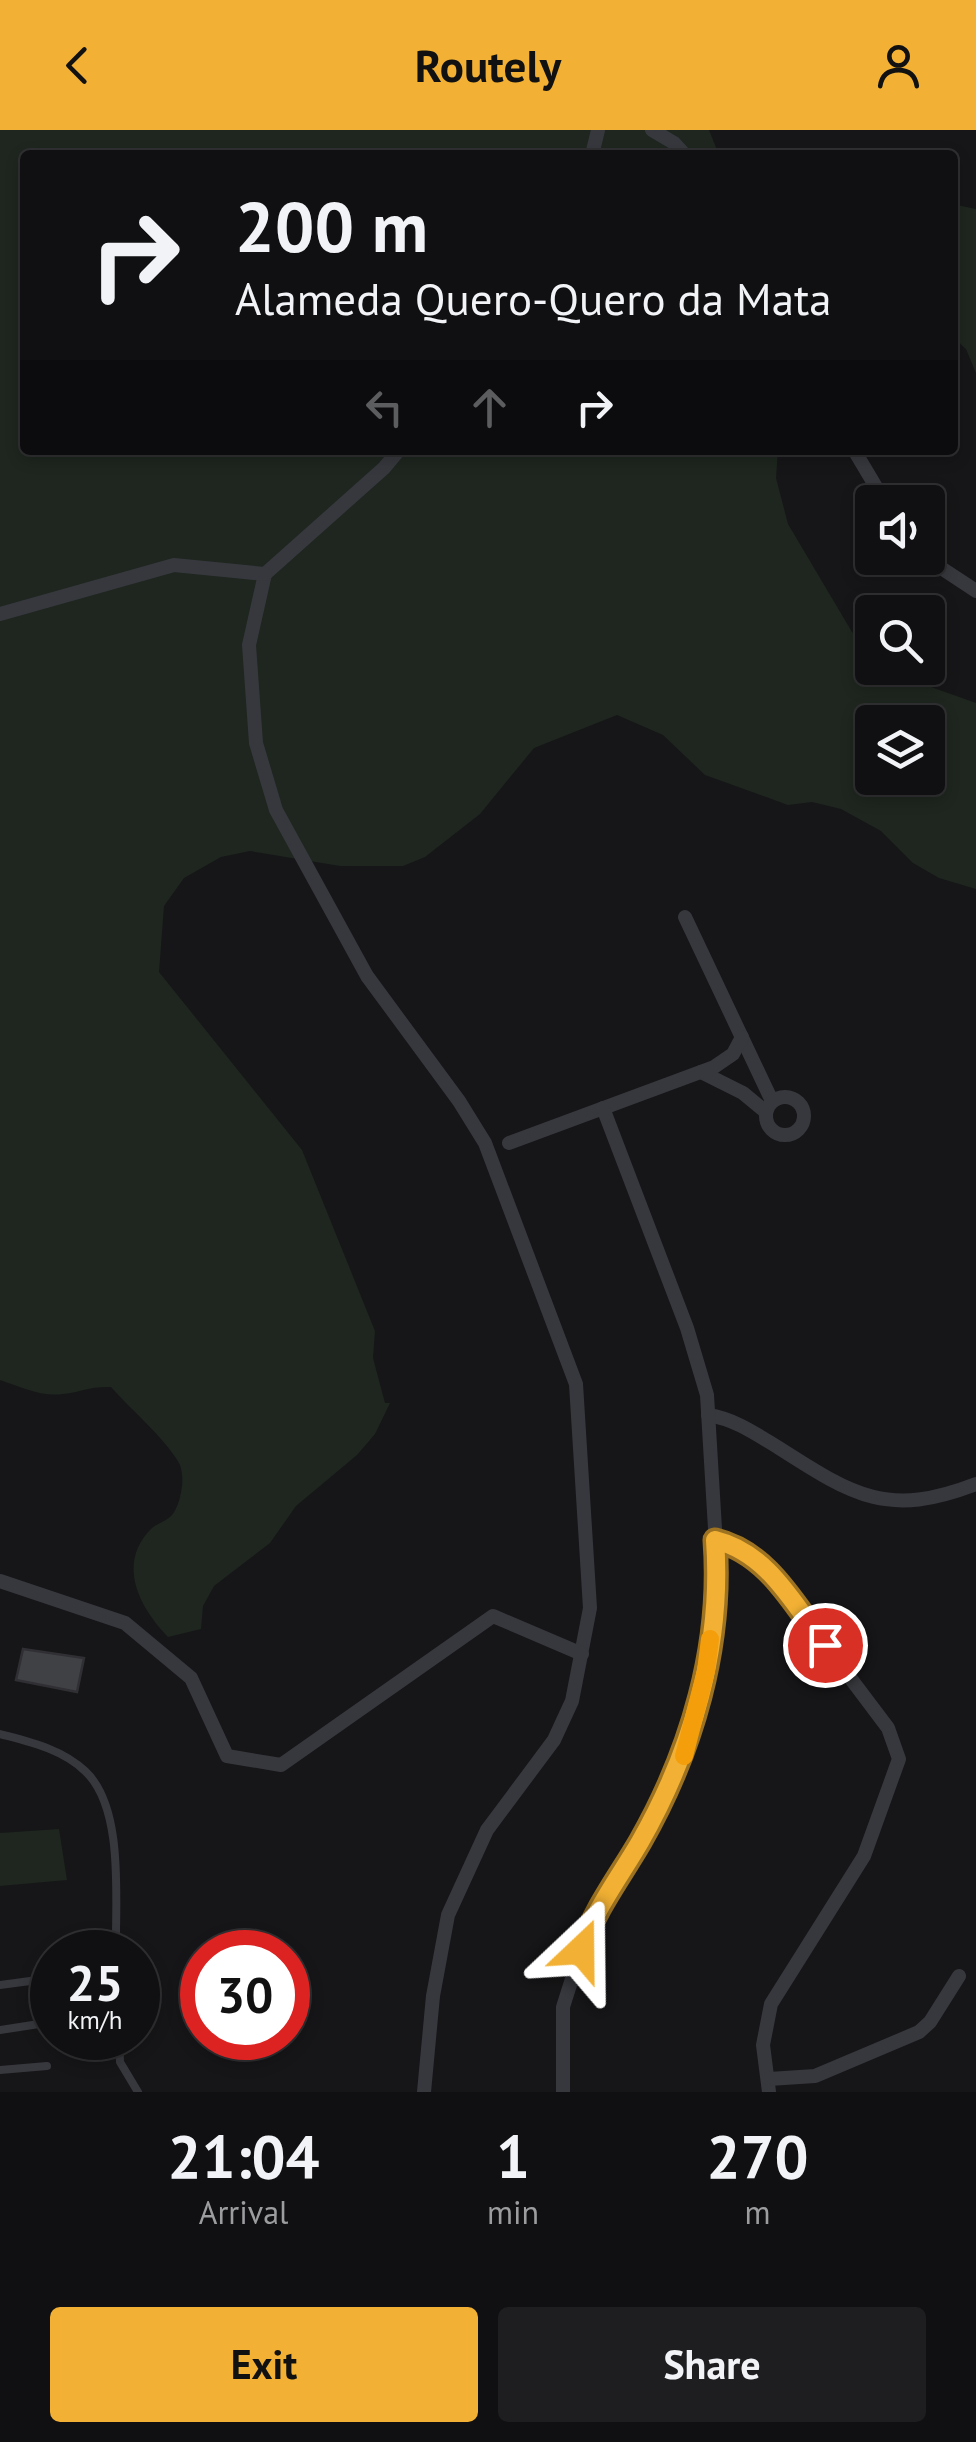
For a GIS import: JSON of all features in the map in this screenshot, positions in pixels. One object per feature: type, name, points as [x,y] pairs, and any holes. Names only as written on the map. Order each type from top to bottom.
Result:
[{"type":"street","points":[[652,130],[680,150]]},
{"type":"street","points":[[395,455],[265,574],[249,645],[256,743],[276,810],[368,976],[485,1143],[576,1384],[590,1563],[590,1608],[572,1701],[554,1740],[487,1830],[448,1916],[432,1996],[424,2092]]},
{"type":"street","points":[[857,455],[875,485]]},
{"type":"street","points":[[0,614],[174,565],[265,574]]},
{"type":"street","points":[[945,571],[976,592]]},
{"type":"street","points":[[685,917],[742,1037],[769,1107],[701,1072]]},
{"type":"street","points":[[509,1144],[701,1072],[733,1054],[742,1037]]},
{"type":"street","points":[[563,2092],[562,2007],[590,1922],[640,1841],[684,1758],[706,1671],[717,1562],[707,1395],[686,1328],[602,1108]]},
{"type":"street","points":[[708,1415],[753,1432],[856,1494],[907,1503],[976,1484]]},
{"type":"street","points":[[715,1540],[741,1546],[762,1561],[888,1728],[898,1759],[864,1856],[770,2004],[763,2044],[769,2086],[815,2076],[919,2032],[930,2022],[959,1976]]},
{"type":"street","points":[[0,1581],[126,1623],[191,1678],[227,1756],[281,1765],[494,1616],[582,1654]]},
{"type":"lane","points":[[0,1734],[47,1747],[86,1772],[105,1802],[113,1832],[115,1930]]},
{"type":"lane","points":[[0,1986],[30,1981]]},
{"type":"lane","points":[[0,2030],[30,2025]]},
{"type":"lane","points":[[120,2060],[138,2092]]},
{"type":"lane","points":[[0,2070],[47,2066]]},
{"type":"shaded area","points":[[0,130],[709,130],[717,150],[20,150],[20,455],[778,455],[776,478],[788,524],[855,634],[855,685],[925,685],[976,703],[976,889],[939,878],[913,863],[881,831],[841,809],[812,802],[788,805],[705,775],[663,735],[617,715],[534,748],[480,814],[425,857],[403,866],[340,866],[250,851],[221,857],[184,878],[164,906],[159,972],[302,1150],[375,1331],[373,1358],[385,1403],[390,1403],[375,1434],[357,1455],[296,1506],[270,1543],[214,1586],[203,1606],[201,1629],[168,1637],[141,1599],[134,1570],[141,1542],[152,1528],[172,1515],[178,1504],[182,1482],[179,1463],[111,1387],[47,1394],[0,1380]]},
{"type":"shaded area","points":[[958,205],[976,209],[976,373],[966,349],[958,342]]},
{"type":"shaded area","points":[[59,1829],[67,1880],[0,1886],[0,1833]]},
{"type":"building","points":[[23,1649],[84,1658],[77,1692],[16,1680]]},
{"type":"slow traffic","points":[[684,1756],[706,1671],[710,1639]]},
{"type":"route","points":[[581,1950],[590,1922],[640,1841],[684,1758],[706,1671],[717,1562],[715,1540],[741,1546],[762,1561],[825,1645]]}]
